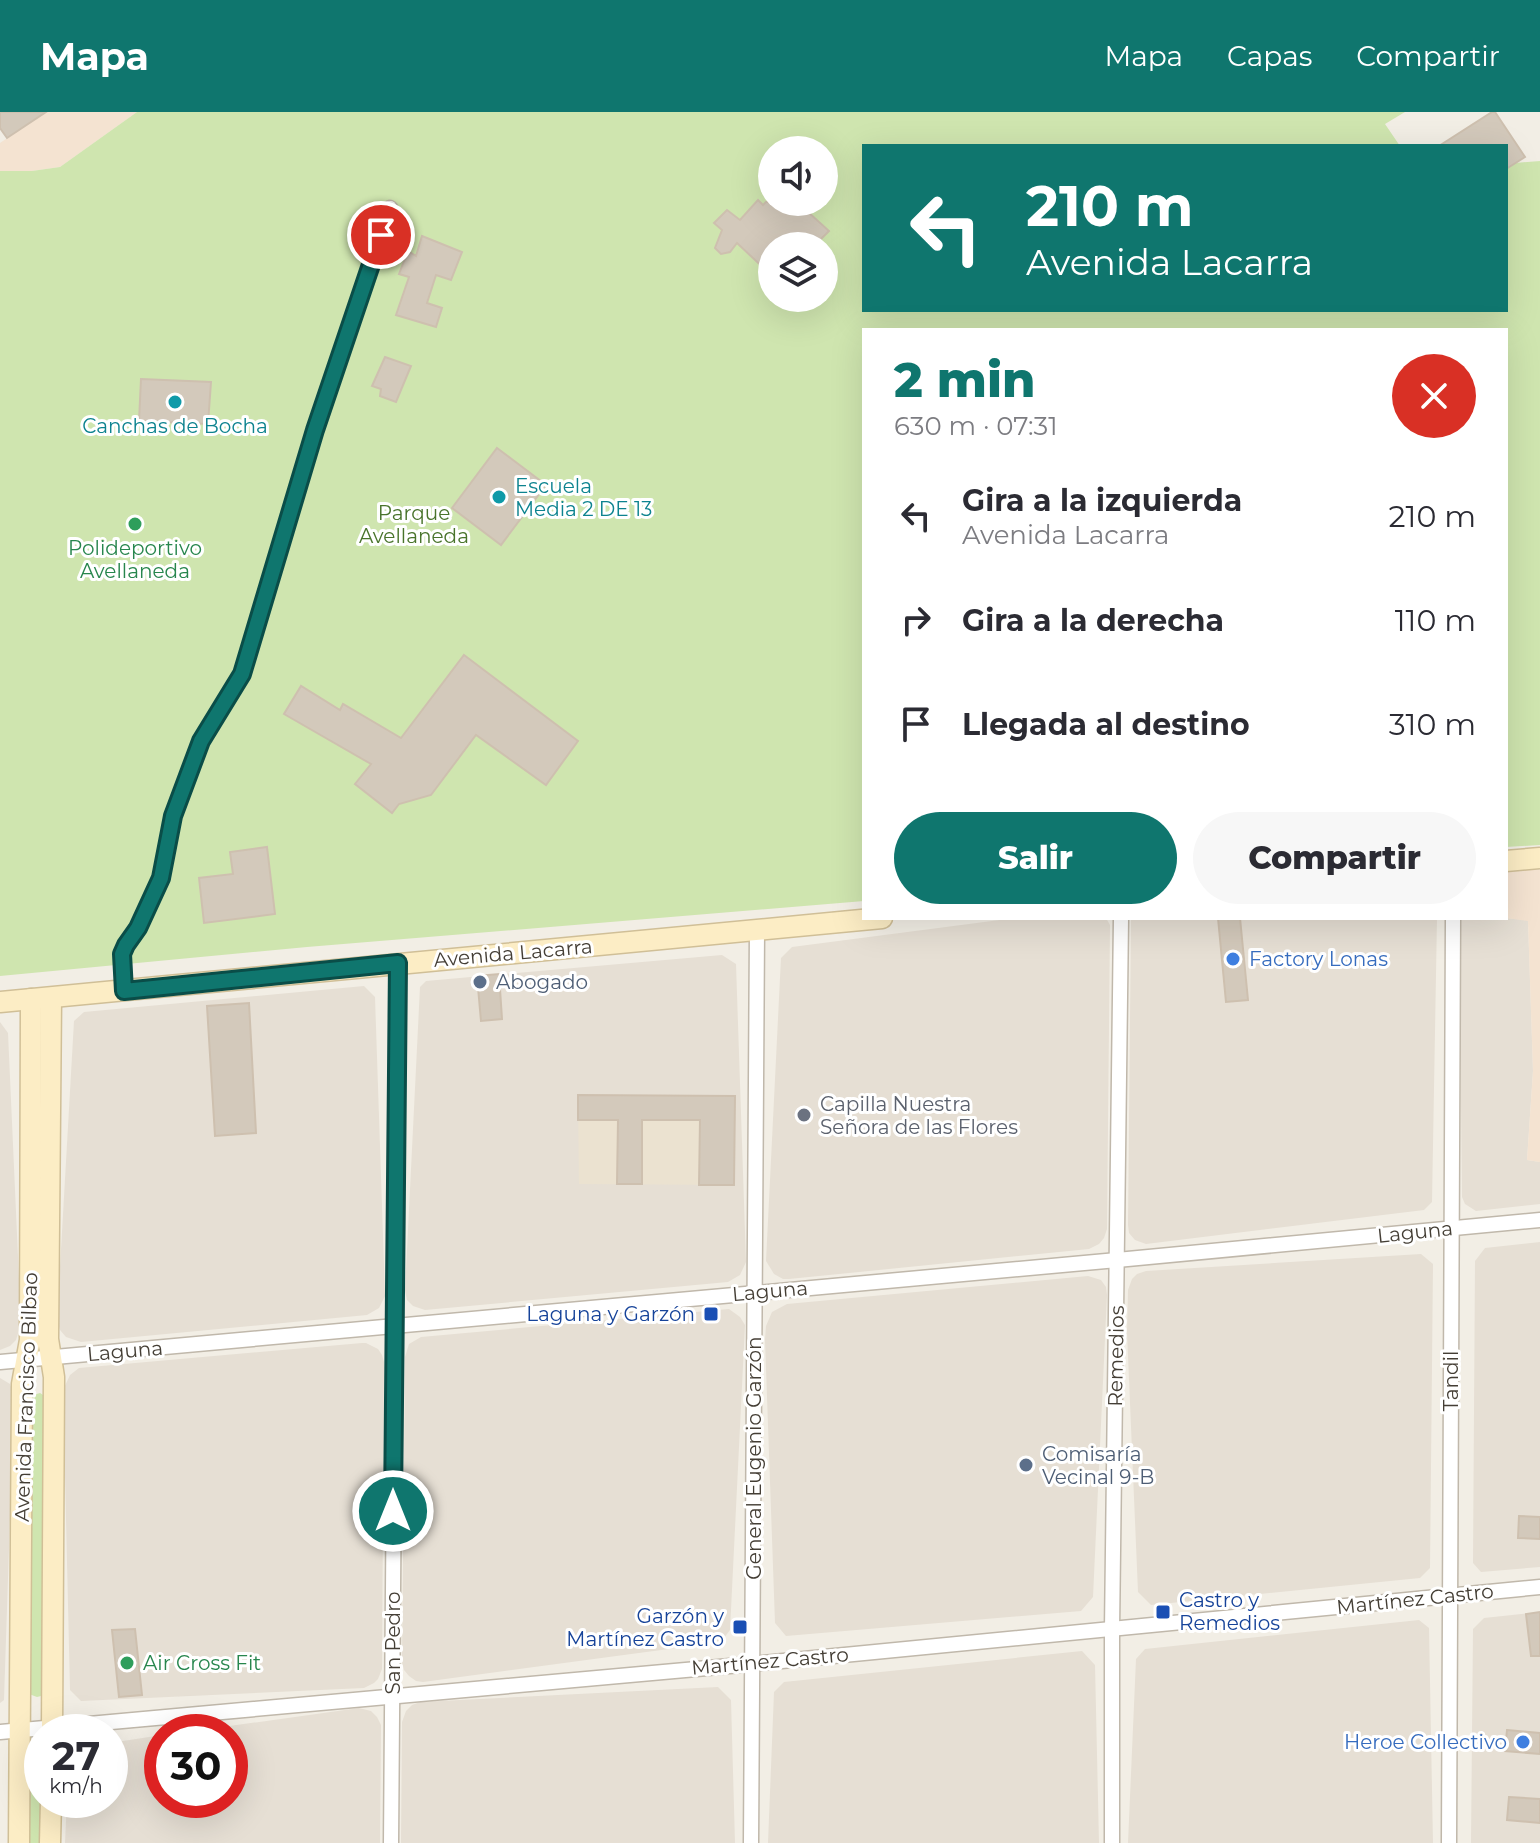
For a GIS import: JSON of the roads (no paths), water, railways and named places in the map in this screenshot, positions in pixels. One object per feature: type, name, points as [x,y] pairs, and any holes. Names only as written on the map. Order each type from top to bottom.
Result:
[{"type":"street","points":[[124,991],[122,954],[161,878],[173,816],[201,741],[242,674],[315,430],[390,208]]},
{"type":"street","points":[[1508,861],[1540,858]]},
{"type":"street","name":"Avenida Lacarra","points":[[0,1002],[862,920]]},
{"type":"street","name":"Remedios","points":[[1112,1843],[1121,920]]},
{"type":"street","name":"Tandil","points":[[1449,1843],[1453,920]]},
{"type":"street","name":"General Eugenio Garzón","points":[[751,1843],[757,930]]},
{"type":"street","name":"San Pedro","points":[[391,1843],[398,963]]},
{"type":"street","name":"Avenida Francisco Bilbao","points":[[41,999],[48,1339],[54,1377],[52,1714]]},
{"type":"street","name":"Avenida Francisco Bilbao","points":[[19,1843],[10,1731],[22,1384],[30,1340],[41,999]]},
{"type":"street","name":"Laguna","points":[[0,1362],[1540,1220]]},
{"type":"street","name":"Martínez Castro","points":[[128,1722],[1540,1587]]},
{"type":"street","points":[[50,1843],[51,1818]]},
{"type":"place","name":"Canchas de Bocha","points":[[175,402]]},
{"type":"place","name":"Escuela Media 2 DE 13","points":[[499,497]]},
{"type":"place","name":"Polideportivo Avellaneda","points":[[135,524]]},
{"type":"place","name":"Factory Lonas","points":[[1233,959]]},
{"type":"place","name":"Abogado","points":[[480,982]]},
{"type":"place","name":"Capilla Nuestra Señora de las Flores","points":[[804,1115]]},
{"type":"place","name":"Laguna y Garzón","points":[[711,1314]]},
{"type":"place","name":"Comisaría Vecinal 9-B","points":[[1026,1465]]},
{"type":"place","name":"Castro y Remedios","points":[[1163,1612]]},
{"type":"place","name":"Garzón y Martínez Castro","points":[[740,1627]]},
{"type":"place","name":"Air Cross Fit","points":[[127,1663]]},
{"type":"place","name":"Heroe Collectivo","points":[[1523,1742]]},
{"type":"park label","name":"Parque Avellaneda","points":[[414,524]]}]
